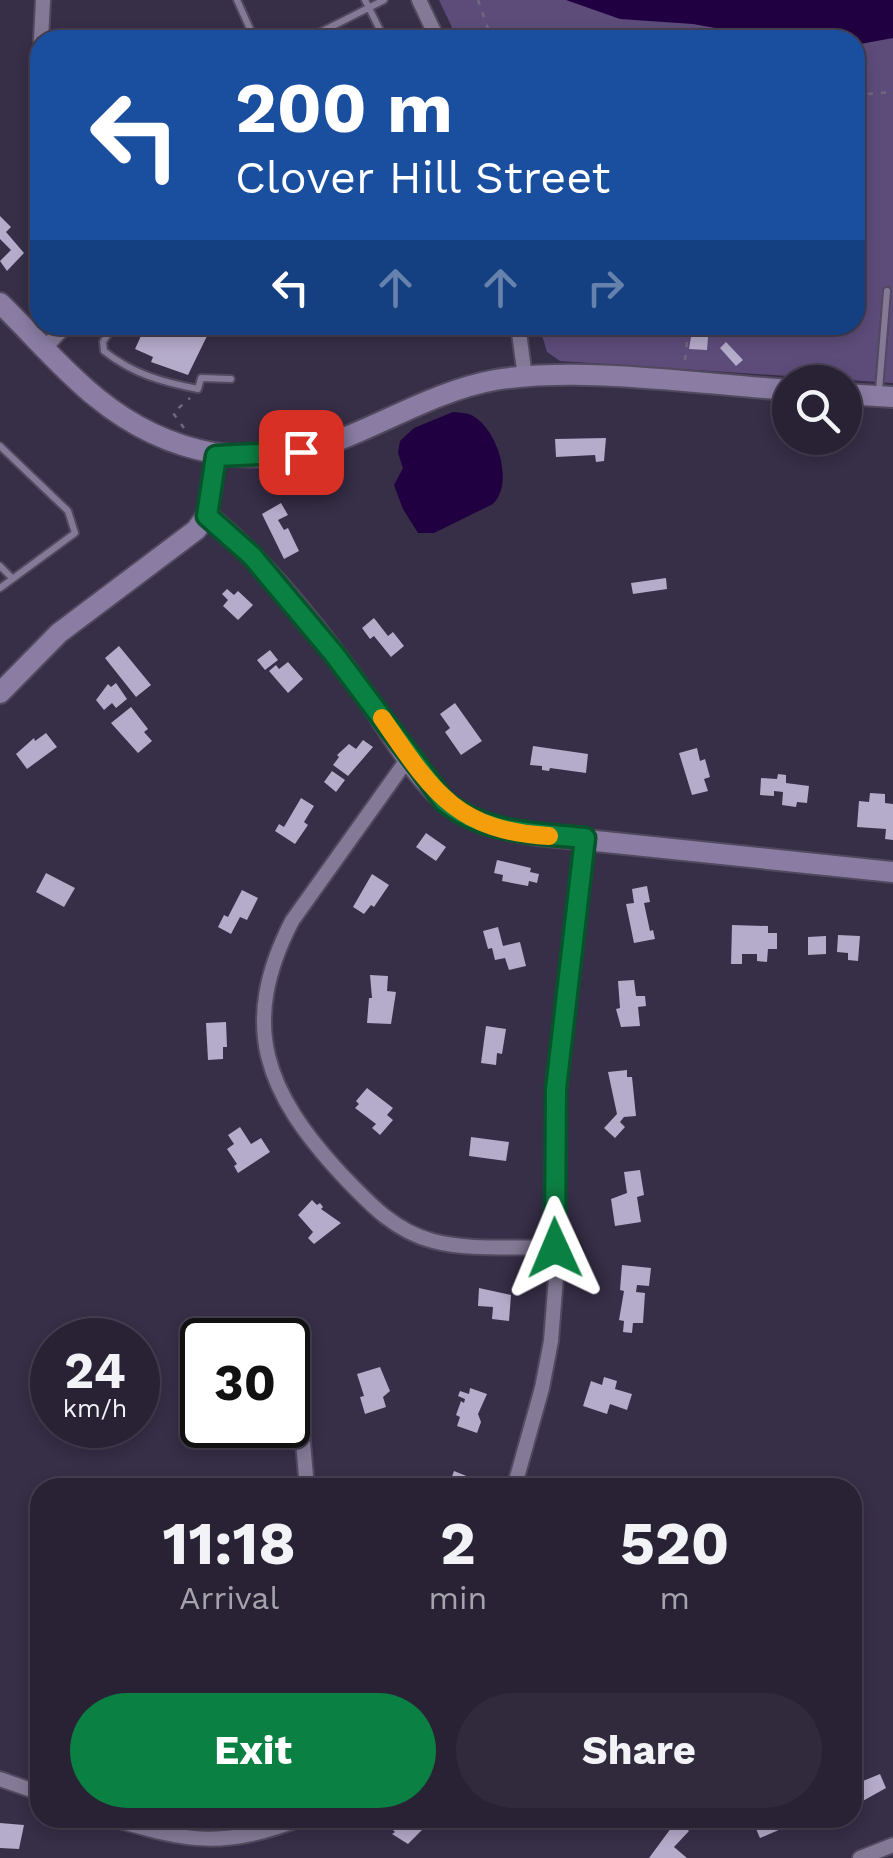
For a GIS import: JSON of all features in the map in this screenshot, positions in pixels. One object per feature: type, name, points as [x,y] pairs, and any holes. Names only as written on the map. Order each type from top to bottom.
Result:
[{"type":"street","points":[[42,30],[43,0]]},
{"type":"street","points":[[420,0],[434,30]]},
{"type":"street","points":[[0,302],[30,333]]},
{"type":"street","points":[[32,335],[110,408],[150,430],[216,456],[301,452],[343,439],[464,389],[524,377],[588,376],[772,389]]},
{"type":"street","points":[[45,348],[57,335]]},
{"type":"street","points":[[519,335],[524,377]]},
{"type":"street","points":[[0,693],[59,633],[173,549],[207,516],[216,456]]},
{"type":"street","points":[[207,516],[240,543],[274,581],[343,665],[444,801],[466,815],[519,832],[893,872]]},
{"type":"street","points":[[408,756],[292,921],[277,950],[266,984],[263,1012],[271,1071],[280,1096],[298,1125],[384,1218],[407,1231],[445,1243],[555,1248]]},
{"type":"street","points":[[517,1478],[551,1341],[556,1089],[585,838]]},
{"type":"street","points":[[303,1448],[306,1478]]},
{"type":"street","points":[[0,1778],[30,1789]]},
{"type":"street","points":[[148,1828],[198,1841],[276,1828]]},
{"type":"street","points":[[860,1858],[893,1845]]},
{"type":"lane","points":[[237,0],[251,30]]},
{"type":"lane","points":[[326,30],[367,4],[384,0]]},
{"type":"lane","points":[[367,4],[380,30]]},
{"type":"lane","points":[[886,397],[887,290]]},
{"type":"lane","points":[[107,335],[104,351],[147,378],[198,389],[201,378],[231,379]]},
{"type":"lane","points":[[0,446],[68,511],[76,533],[0,588]]},
{"type":"lane","points":[[0,566],[12,578]]},
{"type":"path","points":[[478,0],[488,30]]},
{"type":"path","points":[[865,94],[893,92]]},
{"type":"path","points":[[686,360],[688,335]]},
{"type":"path","points":[[184,429],[173,412],[190,400],[192,388]]},
{"type":"shaded area","points":[[439,0],[893,0],[893,383],[862,381],[862,365],[772,365],[772,375],[560,361],[547,352],[542,335],[865,335],[865,30],[453,30]]},
{"type":"shaded area","points":[[566,0],[893,0],[893,38],[865,43],[865,30],[726,30],[620,19]]},
{"type":"shaded area","points":[[453,412],[473,416],[491,435],[503,472],[499,495],[493,504],[434,533],[418,533],[394,485],[403,468],[398,453],[400,441],[414,428]]},
{"type":"building","points":[[0,216],[11,227],[6,232],[24,253],[7,271],[0,261],[11,250],[0,239]]},
{"type":"building","points":[[141,335],[207,336],[188,375],[151,362],[153,357],[135,349]]},
{"type":"building","points":[[691,335],[708,335],[707,350],[689,349]]},
{"type":"building","points":[[726,342],[743,360],[736,366],[720,348]]},
{"type":"building","points":[[606,438],[604,461],[596,462],[595,455],[556,457],[555,439]]},
{"type":"building","points":[[281,503],[288,515],[278,520],[284,530],[288,528],[299,551],[284,559],[262,514]]},
{"type":"building","points":[[666,578],[667,589],[633,594],[631,583]]},
{"type":"building","points":[[227,589],[234,595],[238,591],[253,605],[238,620],[223,606],[228,600],[222,594]]},
{"type":"building","points":[[374,618],[388,636],[393,632],[404,646],[391,657],[362,628]]},
{"type":"building","points":[[119,646],[151,685],[136,697],[105,658]]},
{"type":"building","points":[[270,650],[278,660],[265,670],[257,660]]},
{"type":"building","points":[[288,662],[303,679],[288,693],[269,671]]},
{"type":"building","points":[[116,683],[127,699],[116,708],[112,703],[104,710],[96,700],[108,684],[111,687]]},
{"type":"building","points":[[455,703],[482,741],[461,755],[445,732],[450,728],[440,714]]},
{"type":"building","points":[[131,707],[152,741],[138,753],[111,723]]},
{"type":"building","points":[[46,733],[57,747],[27,769],[16,754]]},
{"type":"building","points":[[363,740],[373,747],[348,776],[333,765],[349,744],[356,749]]},
{"type":"building","points":[[533,746],[588,754],[586,773],[542,770],[542,766],[530,765]]},
{"type":"building","points":[[697,748],[710,777],[704,779],[708,791],[692,795],[679,753]]},
{"type":"building","points":[[332,771],[345,780],[336,792],[324,782]]},
{"type":"building","points":[[778,774],[786,775],[786,783],[809,786],[807,803],[797,802],[796,807],[782,805],[783,792],[760,795],[761,778],[777,779]]},
{"type":"building","points":[[870,793],[885,794],[885,803],[893,804],[893,840],[885,839],[886,829],[857,827],[859,801],[869,802]]},
{"type":"building","points":[[301,798],[314,806],[304,822],[308,825],[295,844],[275,831],[279,824],[284,827]]},
{"type":"building","points":[[426,833],[446,847],[436,861],[416,847]]},
{"type":"building","points":[[497,860],[531,868],[530,872],[539,874],[537,883],[529,881],[528,886],[502,881],[503,875],[494,873]]},
{"type":"building","points":[[46,873],[75,888],[64,907],[36,892]]},
{"type":"building","points":[[372,874],[389,885],[374,907],[371,905],[364,914],[353,907]]},
{"type":"building","points":[[647,886],[650,902],[644,903],[655,939],[634,943],[626,904],[634,903],[632,889]]},
{"type":"building","points":[[242,890],[258,898],[247,920],[240,917],[231,934],[218,927]]},
{"type":"building","points":[[732,925],[768,926],[768,933],[777,933],[777,949],[768,949],[767,962],[757,961],[757,954],[742,954],[742,964],[731,964]]},
{"type":"building","points":[[498,927],[503,946],[520,942],[526,966],[509,970],[505,958],[495,960],[483,931]]},
{"type":"building","points":[[838,935],[860,936],[858,961],[848,960],[848,953],[837,952]]},
{"type":"building","points":[[826,936],[826,954],[808,955],[808,937]]},
{"type":"building","points":[[370,975],[388,976],[387,991],[396,992],[391,1024],[367,1023],[372,998]]},
{"type":"building","points":[[634,980],[636,996],[645,996],[646,1006],[638,1007],[640,1026],[621,1027],[616,1009],[620,1008],[618,981]]},
{"type":"building","points":[[226,1022],[227,1047],[223,1047],[223,1059],[208,1060],[206,1023]]},
{"type":"building","points":[[486,1026],[506,1029],[496,1065],[481,1063]]},
{"type":"building","points":[[627,1070],[627,1077],[632,1077],[636,1116],[624,1117],[620,1122],[625,1127],[615,1138],[604,1128],[617,1114],[608,1072]]},
{"type":"building","points":[[367,1088],[393,1108],[387,1115],[393,1120],[380,1135],[372,1128],[376,1124],[355,1108]]},
{"type":"building","points":[[240,1127],[251,1144],[261,1138],[270,1152],[238,1173],[227,1149],[234,1144],[228,1135]]},
{"type":"building","points":[[471,1137],[509,1142],[506,1161],[469,1156]]},
{"type":"building","points":[[640,1170],[644,1195],[637,1197],[641,1222],[615,1226],[611,1199],[627,1193],[624,1172]]},
{"type":"building","points":[[312,1200],[341,1223],[314,1244],[308,1238],[313,1232],[298,1215]]},
{"type":"building","points":[[622,1265],[651,1268],[649,1286],[637,1285],[636,1292],[645,1293],[643,1323],[633,1323],[632,1333],[623,1332],[624,1321],[619,1320],[624,1291],[620,1290]]},
{"type":"building","points":[[479,1288],[511,1295],[509,1321],[492,1319],[493,1307],[478,1306]]},
{"type":"building","points":[[380,1367],[390,1391],[383,1397],[386,1407],[365,1414],[357,1374]]},
{"type":"building","points":[[604,1377],[617,1381],[615,1389],[632,1394],[627,1410],[610,1404],[607,1414],[583,1406],[591,1381],[602,1385]]},
{"type":"building","points":[[470,1388],[487,1394],[478,1414],[481,1422],[477,1433],[457,1426],[460,1417],[456,1415],[465,1399],[458,1396],[460,1391],[469,1394]]},
{"type":"building","points":[[454,1471],[469,1477],[469,1478],[452,1478]]},
{"type":"building","points":[[880,1774],[886,1788],[862,1801],[862,1779]]},
{"type":"building","points":[[0,1823],[24,1825],[19,1849],[0,1848]]},
{"type":"building","points":[[424,1828],[408,1844],[392,1834],[392,1829]]},
{"type":"building","points":[[671,1828],[689,1831],[674,1847],[687,1858],[649,1858]]},
{"type":"building","points":[[756,1828],[781,1828],[781,1829],[760,1838]]},
{"type":"slow traffic","points":[[382,718],[416,768],[455,810],[509,830],[549,836]]},
{"type":"route","points":[[301,452],[216,456],[207,516],[252,556],[334,654],[444,801],[466,815],[509,830],[585,838],[556,1089],[555,1248]]}]
